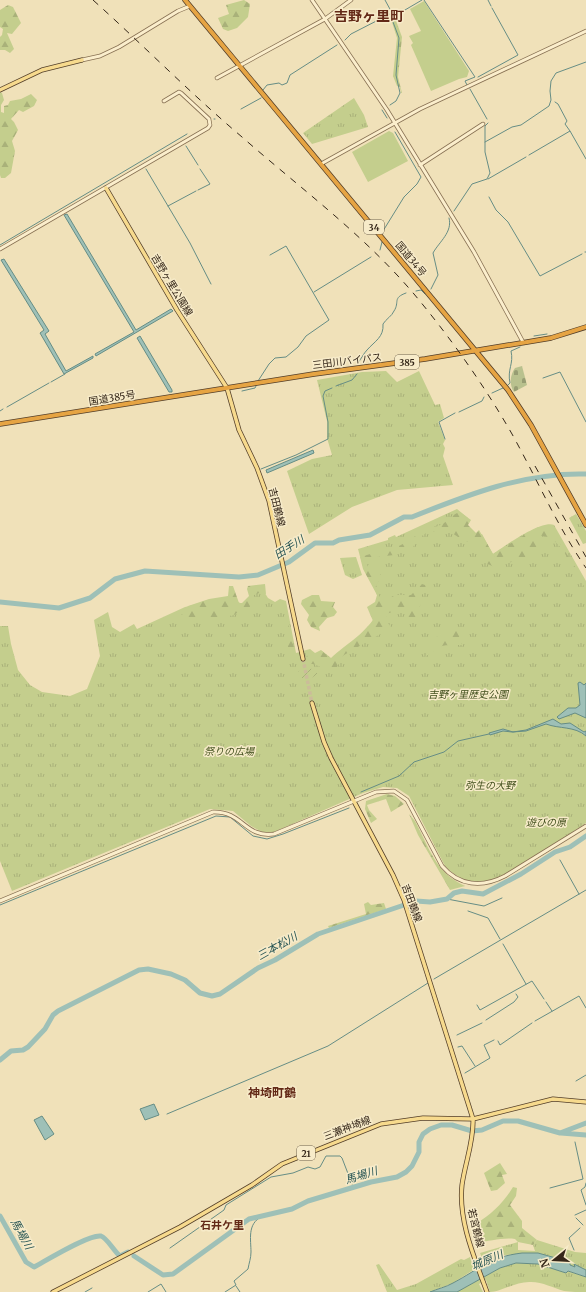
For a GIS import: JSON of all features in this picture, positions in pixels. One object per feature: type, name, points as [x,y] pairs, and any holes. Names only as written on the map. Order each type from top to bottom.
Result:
[{"type":"highway","name":"国道34号","points":[[185,0],[476,349],[518,404],[586,525]]},
{"type":"highway","name":"三田川バイパス","points":[[227,388],[314,374],[425,359],[476,349],[559,336],[586,327]]},
{"type":"highway","name":"国道385号","points":[[0,424],[227,388]]},
{"type":"main road","points":[[0,90],[42,70],[82,60]]},
{"type":"main road","name":"吉野ヶ里公園線","points":[[106,188],[177,310],[227,388]]},
{"type":"main road","name":"吉田鶴線","points":[[227,388],[239,430],[269,500],[303,659]]},
{"type":"main road","name":"吉田鶴線","points":[[312,702],[324,742],[393,875],[404,900],[473,1119]]},
{"type":"main road","name":"三瀬神埼線","points":[[53,1292],[180,1227],[252,1185],[272,1170],[296,1157],[387,1122],[423,1118],[473,1119],[553,1100],[586,1102]]},
{"type":"main road","name":"若宮鶴線","points":[[473,1119],[473,1135],[464,1171],[462,1202],[464,1217],[475,1257],[487,1292]]},
{"type":"street","points":[[312,0],[394,122],[474,252],[523,342]]},
{"type":"street","points":[[217,78],[325,19],[351,0]]},
{"type":"street","points":[[82,60],[100,56],[114,50],[178,11],[190,6]]},
{"type":"street","points":[[321,164],[394,122],[586,31]]},
{"type":"street","points":[[0,248],[106,188],[208,128],[210,125],[209,119],[181,93],[179,92],[164,101]]},
{"type":"street","points":[[420,166],[483,124]]},
{"type":"street","points":[[0,901],[213,812],[222,812],[234,816],[254,833],[266,835],[274,834],[376,792],[387,790],[401,795],[408,800],[442,866],[452,876],[468,884],[481,884],[496,881],[586,826]]},
{"type":"green space","points":[[244,0],[250,4],[248,17],[237,28],[228,31],[223,29],[218,18],[229,14],[226,5]]},
{"type":"green space","points":[[424,1],[469,71],[467,77],[431,91],[411,45],[413,43],[409,36],[421,31],[410,9]]},
{"type":"green space","points":[[8,5],[13,7],[21,23],[12,34],[7,33],[14,49],[10,53],[5,50],[0,50],[0,37],[3,29],[0,27],[0,10]]},
{"type":"green space","points":[[395,18],[402,37],[398,77],[402,93],[393,76],[397,38],[391,19]]},
{"type":"green space","points":[[0,92],[2,93],[4,100],[1,105],[1,112],[4,113],[4,106],[8,105],[10,101],[21,99],[31,94],[37,100],[34,106],[23,112],[19,110],[11,119],[18,130],[12,141],[15,151],[11,173],[5,178],[1,178],[0,175]]},
{"type":"green space","points":[[354,98],[364,115],[368,127],[312,144],[303,133]]},
{"type":"green space","points":[[389,131],[393,133],[408,161],[368,182],[352,152]]},
{"type":"green space","points":[[522,366],[527,385],[514,392],[511,383],[512,374],[515,368]]},
{"type":"green space","points":[[386,371],[397,382],[419,371],[435,405],[440,404],[444,418],[438,422],[445,440],[443,444],[445,448],[443,456],[453,485],[397,490],[352,507],[309,534],[287,471],[312,459],[332,455],[327,438],[327,421],[317,380],[362,372]]},
{"type":"green space","name":"吉野ヶ里歴史公園","points":[[457,509],[468,518],[466,524],[476,536],[482,534],[493,554],[532,530],[548,524],[554,525],[586,581],[586,823],[518,867],[491,880],[475,882],[465,880],[457,876],[445,866],[409,796],[397,788],[383,787],[363,793],[274,832],[262,832],[251,826],[233,811],[210,809],[12,891],[0,861],[0,626],[8,626],[18,670],[30,685],[42,692],[70,696],[87,689],[100,656],[94,620],[108,612],[112,627],[120,632],[134,624],[137,629],[185,607],[229,597],[242,604],[247,602],[252,593],[263,590],[268,598],[275,602],[280,599],[286,601],[296,653],[310,649],[315,653],[321,650],[331,658],[355,639],[371,623],[379,605],[377,595],[362,562],[358,549],[388,540],[388,538],[395,535],[396,537]]},
{"type":"green space","points":[[460,512],[471,520],[468,525],[476,533],[479,530],[493,554],[538,527],[550,528],[586,584],[586,590],[565,554],[555,541],[550,538],[542,536],[535,537],[528,540],[510,554],[503,557],[495,557],[476,545],[463,540],[450,532],[439,530],[427,534]]},
{"type":"green space","points":[[576,514],[586,531],[586,543],[583,544],[569,518]]},
{"type":"green space","points":[[447,517],[418,539],[409,553],[405,553],[400,550],[399,546],[434,523]]},
{"type":"green space","points":[[537,539],[545,539],[555,544],[537,546],[527,554],[525,558],[494,567],[480,560],[485,554],[499,560],[505,558]]},
{"type":"green space","points":[[391,548],[394,555],[368,558],[366,561],[369,570],[380,572],[380,579],[376,585],[380,598],[384,601],[395,595],[411,595],[422,584],[425,585],[426,588],[422,593],[421,603],[415,620],[407,623],[407,616],[404,608],[386,614],[387,622],[391,627],[344,655],[337,667],[325,669],[314,664],[296,664],[288,648],[288,624],[297,661],[308,658],[306,652],[311,651],[315,654],[322,651],[331,659],[352,643],[373,621],[367,607],[375,602],[377,595],[363,569],[360,557]]},
{"type":"green space","points":[[356,557],[362,575],[353,579],[345,575],[340,558]]},
{"type":"green space","points":[[265,584],[266,594],[259,593],[254,595],[254,602],[245,612],[241,610],[234,615],[205,621],[194,617],[175,619],[183,614],[188,606],[209,599],[228,596],[229,586],[233,586],[239,603],[242,603],[249,596],[247,589],[248,586]]},
{"type":"green space","points":[[312,595],[319,595],[321,601],[335,602],[333,607],[337,612],[334,616],[327,618],[319,627],[320,631],[311,627],[307,620],[309,615],[301,604],[302,600]]},
{"type":"green space","points":[[451,629],[457,629],[462,645],[442,646],[425,657],[429,651],[428,645],[431,640]]},
{"type":"green space","points":[[304,668],[313,669],[318,674],[311,678],[301,678],[298,672]]},
{"type":"green space","points":[[387,794],[395,796],[404,804],[391,812],[386,799],[367,805],[369,810],[377,819],[371,823],[365,809],[366,801]]},
{"type":"green space","points":[[409,814],[415,821],[434,859],[440,867],[447,874],[465,886],[450,890],[418,835]]},
{"type":"green space","points":[[368,902],[371,905],[384,903],[386,909],[329,928],[328,926],[366,914],[364,904]]},
{"type":"green space","points":[[500,1163],[507,1174],[502,1175],[505,1183],[497,1190],[491,1191],[484,1173]]},
{"type":"green space","points":[[513,1187],[517,1188],[516,1196],[510,1205],[522,1221],[522,1228],[537,1240],[533,1245],[518,1242],[515,1239],[476,1242],[485,1234],[477,1223],[497,1207]]},
{"type":"green space","points":[[537,1240],[575,1252],[586,1253],[586,1270],[575,1265],[576,1268],[569,1265],[570,1263],[538,1253],[504,1255],[484,1263],[453,1283],[430,1292],[387,1292],[376,1265],[379,1264],[397,1290],[416,1284],[461,1259],[464,1260],[470,1257],[472,1264],[483,1260],[480,1253],[518,1242],[518,1250],[535,1251],[533,1245]]},
{"type":"green space","points":[[516,1263],[538,1264],[566,1273],[567,1271],[586,1277],[586,1292],[564,1291],[544,1284],[526,1282],[490,1292],[486,1280],[479,1284],[483,1292],[457,1292],[500,1268]]},
{"type":"water","points":[[67,214],[136,330],[171,309],[173,311],[96,356],[95,354],[134,332],[64,215]]},
{"type":"water","points":[[4,259],[49,331],[45,334],[66,371],[93,356],[93,358],[64,374],[40,333],[44,330],[1,260]]},
{"type":"water","points":[[140,336],[172,392],[169,392],[137,338]]},
{"type":"water","points":[[313,450],[314,453],[267,473],[266,470]]},
{"type":"water","points":[[580,682],[584,685],[586,683],[586,718],[575,713],[559,719],[557,717],[568,708],[576,708],[580,705],[578,683]]},
{"type":"water","points":[[553,719],[561,724],[570,723],[584,732],[586,731],[586,736],[572,729],[546,724],[526,731],[514,732],[526,730]]},
{"type":"water","points":[[503,729],[513,732],[503,731],[490,735],[489,733]]},
{"type":"water","points":[[154,1104],[159,1115],[145,1120],[140,1109]]},
{"type":"water","points":[[42,1116],[54,1134],[45,1140],[34,1120]]},
{"type":"water","points":[[522,1253],[538,1253],[570,1262],[570,1265],[575,1267],[574,1264],[586,1270],[586,1277],[568,1271],[566,1273],[538,1264],[516,1263],[500,1268],[457,1292],[430,1292],[450,1284],[493,1260]]},
{"type":"waterway","points":[[385,0],[391,11],[390,14],[399,38],[396,75],[400,93],[396,101],[390,105]]},
{"type":"waterway","points":[[393,17],[422,0]]},
{"type":"waterway","points":[[424,0],[475,77],[465,81],[467,85]]},
{"type":"waterway","points":[[488,0],[491,6]]},
{"type":"waterway","points":[[478,77],[518,55],[492,8]]},
{"type":"waterway","points":[[345,40],[351,34],[390,14]]},
{"type":"waterway","points":[[263,90],[267,85],[279,83],[282,85],[287,83],[290,75],[337,45]]},
{"type":"waterway","points":[[485,142],[512,127],[521,125],[549,106],[551,100],[551,81],[556,73],[586,62]]},
{"type":"waterway","points":[[470,89],[487,119]]},
{"type":"waterway","points":[[241,109],[261,98]]},
{"type":"waterway","points":[[555,102],[558,104],[567,121],[565,124],[570,131]]},
{"type":"waterway","points":[[382,110],[387,118]]},
{"type":"waterway","points":[[454,211],[472,184],[487,179],[490,173],[485,152],[485,126],[488,123]]},
{"type":"waterway","points":[[529,155],[570,131],[586,159]]},
{"type":"waterway","points":[[383,231],[404,197],[417,184],[421,177],[395,132]]},
{"type":"waterway","points":[[0,245],[187,134]]},
{"type":"waterway","points":[[186,146],[198,165]]},
{"type":"waterway","points":[[488,179],[526,157]]},
{"type":"waterway","points":[[146,169],[190,243],[211,284]]},
{"type":"waterway","points":[[198,190],[210,184],[200,169]]},
{"type":"waterway","points":[[168,206],[196,191]]},
{"type":"waterway","points":[[489,197],[496,210],[508,222],[540,276],[582,254]]},
{"type":"waterway","points":[[431,289],[438,275],[433,253],[445,237],[449,228],[449,218]]},
{"type":"waterway","points":[[380,250],[382,242]]},
{"type":"waterway","points":[[258,381],[269,364],[275,358],[286,357],[298,347],[306,336],[329,320],[286,246],[270,255]]},
{"type":"waterway","points":[[314,292],[371,257]]},
{"type":"waterway","points":[[416,291],[421,290],[425,294]]},
{"type":"waterway","points":[[358,363],[366,351],[380,336],[383,324],[396,308],[399,297],[406,293]]},
{"type":"waterway","points":[[534,336],[547,334]]},
{"type":"waterway","points":[[508,385],[510,383],[509,374],[512,360],[511,351],[520,347]]},
{"type":"waterway","points":[[543,378],[560,372],[586,422]]},
{"type":"waterway","points":[[51,382],[65,374]]},
{"type":"waterway","points":[[336,386],[352,380],[357,374]]},
{"type":"waterway","points":[[7,407],[49,383]]},
{"type":"waterway","points":[[242,391],[255,388],[257,384]]},
{"type":"waterway","points":[[261,469],[296,455],[328,439],[328,422],[323,396],[325,391],[332,388]]},
{"type":"waterway","points":[[492,393],[503,388]]},
{"type":"waterway","points":[[459,412],[482,401],[484,397]]},
{"type":"waterway","points":[[445,439],[439,422],[455,413]]},
{"type":"waterway","name":"田手川","points":[[0,602],[59,608],[90,598],[115,579],[145,571],[239,577],[258,575],[289,562],[315,543],[333,543],[339,540],[370,535],[404,517],[412,517],[497,486],[563,474],[586,474]]},
{"type":"waterway","points":[[361,792],[399,776],[414,762],[444,752],[458,741],[489,734]]},
{"type":"waterway","points":[[0,905],[216,816],[230,817],[253,836],[267,839],[349,808]]},
{"type":"waterway","name":"三本松川","points":[[0,1060],[11,1051],[23,1050],[28,1047],[45,1029],[53,1015],[58,1011],[139,970],[148,969],[171,974],[185,980],[200,993],[212,996],[220,994],[258,968],[275,960],[318,934],[416,901],[430,902],[447,899],[454,893],[462,891],[483,894],[521,874],[555,852],[570,847],[586,836]]},
{"type":"waterway","points":[[560,860],[579,894]]},
{"type":"waterway","points":[[434,979],[586,890]]},
{"type":"waterway","points":[[447,899],[484,906],[502,898]]},
{"type":"waterway","points":[[468,911],[488,918],[500,939]]},
{"type":"waterway","points":[[503,944],[526,984]]},
{"type":"waterway","points":[[477,1005],[480,1010],[532,981],[544,999]]},
{"type":"waterway","points":[[167,1114],[328,1046],[428,983]]},
{"type":"waterway","points":[[486,1020],[514,1002],[518,997],[516,994]]},
{"type":"waterway","points":[[535,1021],[579,996],[586,1008]]},
{"type":"waterway","points":[[546,1002],[552,1011]]},
{"type":"waterway","points":[[457,1035],[482,1023]]},
{"type":"waterway","points":[[498,1041],[500,1045],[532,1023]]},
{"type":"waterway","points":[[465,1073],[490,1058],[484,1045],[494,1040]]},
{"type":"waterway","points":[[458,1047],[462,1046],[475,1066]]},
{"type":"waterway","points":[[576,1081],[586,1075]]},
{"type":"waterway","name":"馬場川","points":[[134,1256],[163,1275],[173,1274],[249,1219],[292,1209],[308,1201],[371,1182],[397,1177],[406,1172],[412,1166],[419,1152],[419,1142],[423,1134],[430,1129],[441,1125],[452,1125],[472,1131],[482,1130],[503,1121],[518,1121],[560,1133],[586,1123]]},
{"type":"waterway","points":[[561,1133],[586,1135]]},
{"type":"waterway","points":[[550,1188],[583,1179],[575,1142]]},
{"type":"waterway","points":[[170,1248],[224,1210],[226,1205],[271,1177],[293,1173],[308,1167],[315,1169],[320,1167],[326,1156],[340,1156],[342,1158],[352,1184]]},
{"type":"waterway","points":[[586,1183],[585,1187],[581,1190],[586,1205]]},
{"type":"waterway","points":[[575,1215],[586,1210]]},
{"type":"waterway","name":"馬場川","points":[[0,1216],[26,1262],[34,1267],[78,1243],[95,1236],[103,1237],[120,1256],[128,1252]]},
{"type":"waterway","points":[[225,1292],[236,1285],[234,1281],[248,1269],[251,1254],[250,1237],[252,1228],[261,1217]]},
{"type":"waterway","points":[[576,1218],[583,1225]]},
{"type":"waterway","points":[[574,1250],[569,1238],[580,1228]]},
{"type":"waterway","points":[[148,1292],[161,1284],[166,1292]]},
{"type":"waterway","points":[[236,1286],[240,1292]]},
{"type":"waterway","points":[[85,1292],[92,1288]]},
{"type":"tunnel","points":[[303,659],[312,703]]},
{"type":"railway","points":[[93,0],[223,120],[331,212],[374,251],[414,294],[441,327],[490,398],[512,434],[566,536],[586,568]]},
{"type":"railway","points":[[535,466],[586,557]]},
{"type":"district","name":"吉野ヶ里町","points":[[369,16]]},
{"type":"district","name":"神埼町鶴","points":[[272,1092]]},
{"type":"district","name":"石井ケ里","points":[[222,1225]]},
{"type":"park label","name":"祭りの広場","points":[[229,751]]},
{"type":"park label","name":"弥生の大野","points":[[490,785]]},
{"type":"park label","name":"遊びの原","points":[[546,822]]},
{"type":"water label","name":"城原川","points":[[487,1260]]}]
